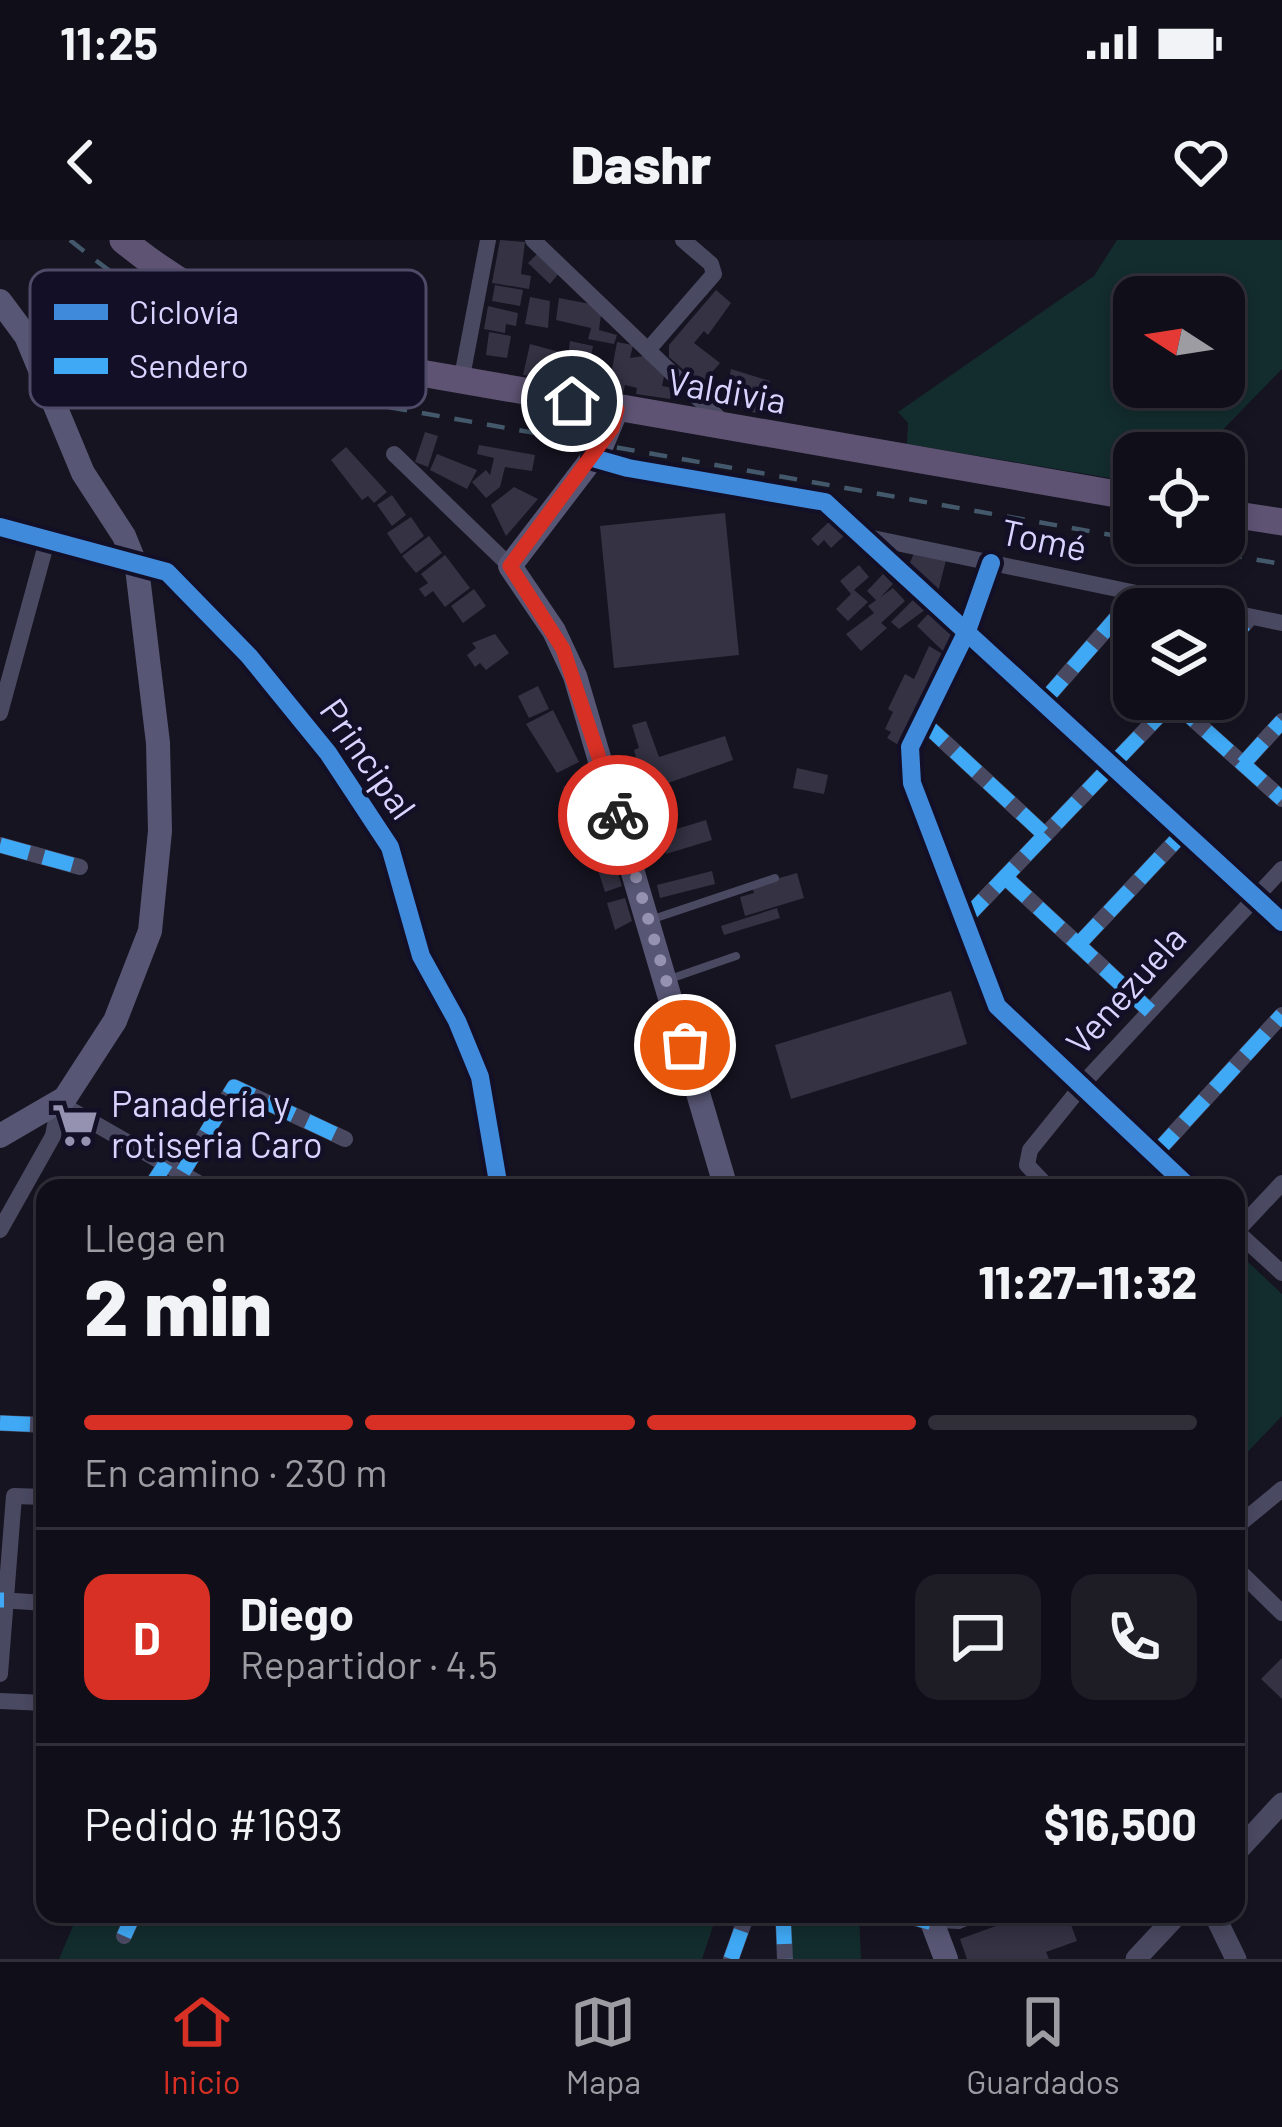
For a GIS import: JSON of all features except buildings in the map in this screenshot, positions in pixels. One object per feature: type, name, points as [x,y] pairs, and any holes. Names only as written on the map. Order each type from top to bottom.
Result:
[{"type":"main road","name":"Valdivia","points":[[123,240],[167,270]]},
{"type":"main road","points":[[0,302],[30,346]]},
{"type":"main road","name":"Valdivia","points":[[426,375],[1113,493]]},
{"type":"main road","points":[[0,1136],[59,1103],[90,1066],[115,1021],[137,974],[153,911],[160,831],[158,743],[137,568],[124,536],[83,473],[56,408]]},
{"type":"main road","points":[[617,409],[612,428],[593,458],[510,566],[554,631],[575,676],[723,1179]]},
{"type":"main road","points":[[1245,516],[1282,522]]},
{"type":"main road","points":[[932,1923],[946,1959]]},
{"type":"street","points":[[461,382],[488,240]]},
{"type":"street","points":[[648,350],[715,270],[683,240]]},
{"type":"street","points":[[537,241],[729,428]]},
{"type":"street","points":[[394,454],[510,566]]},
{"type":"street","points":[[593,458],[825,502],[1282,922]]},
{"type":"street","name":"Principal","points":[[0,527],[137,568],[155,566],[167,572],[217,621],[328,754],[391,848],[421,956],[480,1077],[497,1179]]},
{"type":"street","name":"Tomé","points":[[862,536],[1114,588]]},
{"type":"street","points":[[0,712],[47,541]]},
{"type":"street","points":[[992,563],[967,631],[910,746],[908,766],[997,1006],[1180,1179]]},
{"type":"street","points":[[1245,616],[1282,623]]},
{"type":"street","points":[[1245,623],[1251,617]]},
{"type":"street","points":[[1043,702],[1113,622]]},
{"type":"street","points":[[964,921],[1155,720]]},
{"type":"street","points":[[1196,720],[1282,799]]},
{"type":"street","points":[[1243,764],[1282,721]]},
{"type":"street","points":[[922,722],[1045,836]]},
{"type":"street","points":[[1078,945],[1184,832]]},
{"type":"street","points":[[0,845],[80,867]]},
{"type":"street","name":"Venezuela","points":[[1042,1179],[1026,1160],[1082,1088],[1282,869]]},
{"type":"street","points":[[1005,878],[1150,1011]]},
{"type":"street","points":[[1154,1155],[1282,1015]]},
{"type":"street","points":[[183,1172],[234,1087],[345,1139]]},
{"type":"street","points":[[0,1230],[56,1130],[59,1103],[194,1179]]},
{"type":"street","points":[[156,1179],[166,1162]]},
{"type":"street","points":[[1245,1222],[1282,1183]]},
{"type":"street","points":[[1245,1239],[1282,1273]]},
{"type":"street","points":[[0,1423],[36,1425]]},
{"type":"street","points":[[1245,1520],[1282,1490]]},
{"type":"street","points":[[0,1674],[2,1600],[14,1496],[36,1497]]},
{"type":"street","points":[[1245,1577],[1282,1612]]},
{"type":"street","points":[[2,1600],[36,1602]]},
{"type":"street","points":[[0,1700],[36,1702]]},
{"type":"street","points":[[1245,1842],[1282,1803]]},
{"type":"street","points":[[124,1936],[130,1923]]},
{"type":"street","points":[[730,1959],[744,1923]]},
{"type":"street","points":[[783,1923],[785,1959]]},
{"type":"street","points":[[1136,1959],[1170,1923]]},
{"type":"street","points":[[1218,1923],[1236,1959]]},
{"type":"lane","points":[[648,921],[775,878]]},
{"type":"lane","points":[[665,980],[736,956]]},
{"type":"green space","points":[[1117,240],[1282,240],[1282,369],[1245,407],[1245,276],[1113,276],[1113,408],[1244,408],[1220,432],[1113,432],[1113,478],[907,444],[908,423],[898,412],[1094,276]]},
{"type":"green space","points":[[1245,1263],[1282,1294],[1282,1416],[1245,1455]]},
{"type":"green space","points":[[74,1923],[714,1923],[702,1959],[59,1959]]},
{"type":"green space","points":[[787,1923],[859,1923],[861,1959],[793,1959]]},
{"type":"railway","points":[[70,240],[109,270]]},
{"type":"railway","points":[[394,408],[1113,535]]},
{"type":"railway","points":[[1245,558],[1282,564]]},
{"type":"marked path","points":[[1245,623],[1251,617]]},
{"type":"marked path","points":[[1043,702],[1113,622]]},
{"type":"marked path","points":[[963,921],[1155,720]]},
{"type":"marked path","points":[[1194,720],[1282,799]]},
{"type":"marked path","points":[[922,721],[1045,835]]},
{"type":"marked path","points":[[1243,764],[1282,721]]},
{"type":"marked path","points":[[1078,945],[1184,832]]},
{"type":"marked path","points":[[0,845],[80,867]]},
{"type":"marked path","points":[[1005,877],[1150,1011]]},
{"type":"marked path","points":[[1154,1155],[1282,1015]]},
{"type":"marked path","points":[[183,1172],[234,1087],[345,1139]]},
{"type":"marked path","points":[[156,1179],[166,1163]]},
{"type":"marked path","points":[[0,1423],[36,1425]]},
{"type":"marked path","points":[[124,1936],[130,1923]]},
{"type":"marked path","points":[[731,1959],[744,1923]]},
{"type":"marked path","points":[[783,1923],[785,1959]]},
{"type":"cycle path","points":[[593,458],[825,502],[1282,922]]},
{"type":"cycle path","points":[[0,527],[167,572],[249,656],[328,753],[390,847],[421,956],[457,1021],[480,1077],[497,1179]]},
{"type":"cycle path","points":[[991,563],[967,631],[910,747],[912,783],[997,1006],[1180,1179]]},
{"type":"way so far","points":[[618,815],[685,1045]]},
{"type":"place","name":"Panadería y rotiseria Caro","points":[[75,1125]]},
{"type":"route","points":[[572,401],[617,409],[612,428],[510,566],[554,631],[575,676],[618,815]]}]
